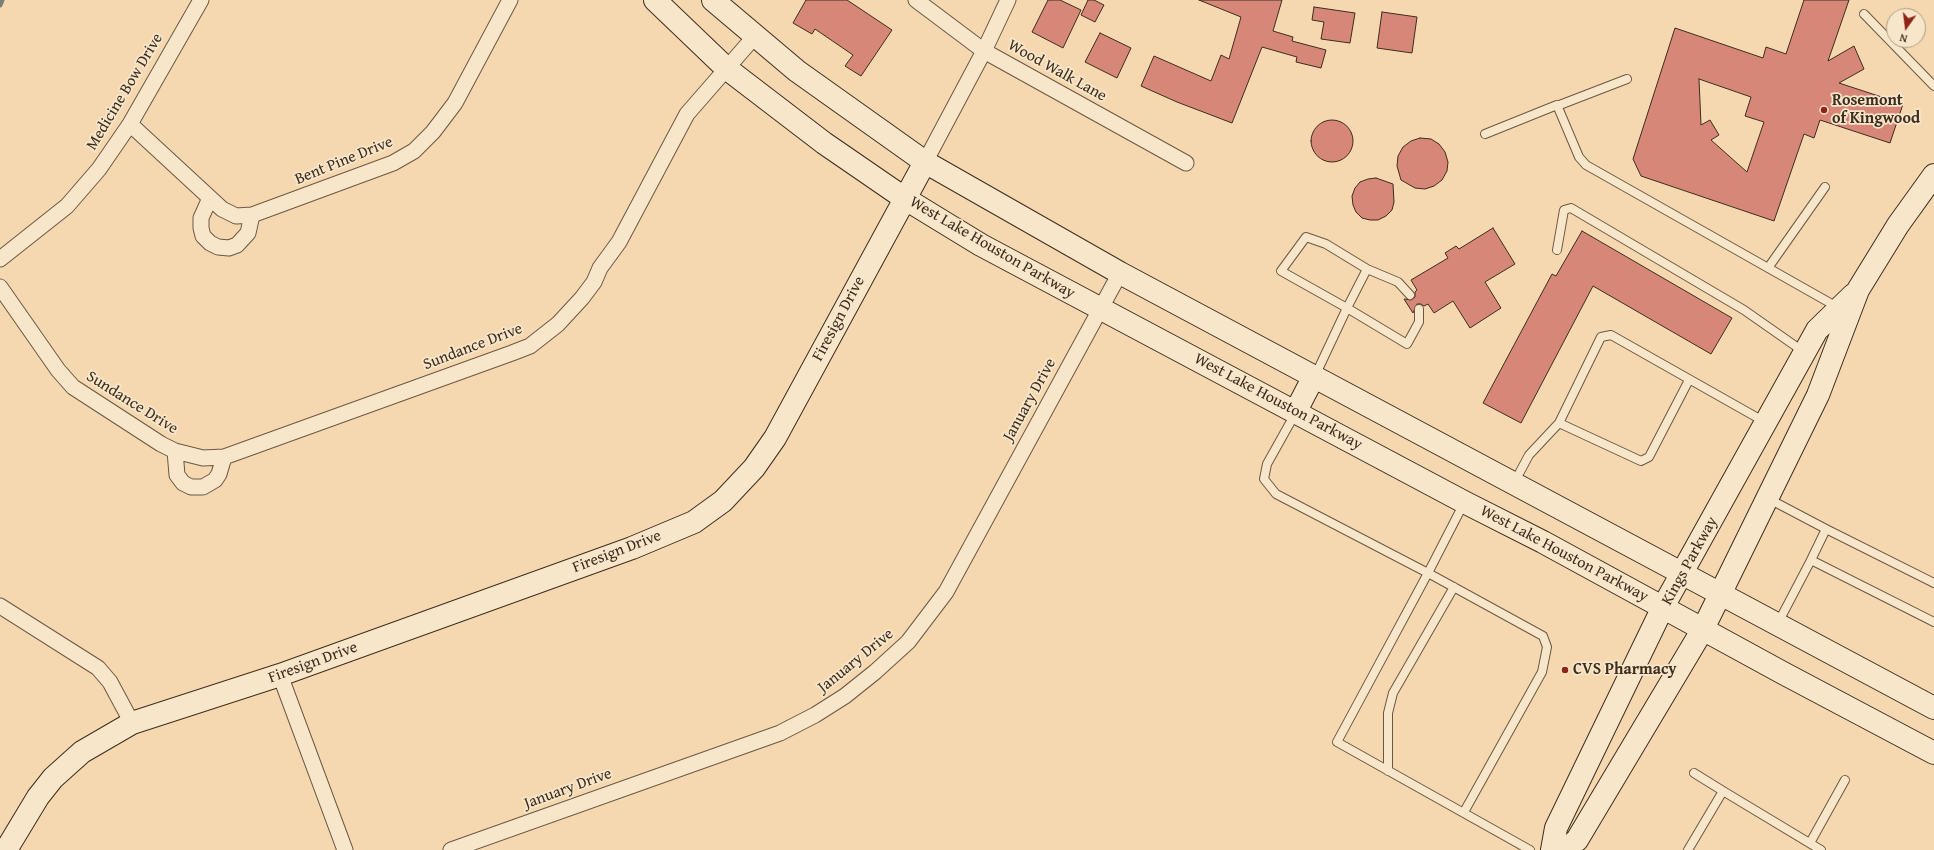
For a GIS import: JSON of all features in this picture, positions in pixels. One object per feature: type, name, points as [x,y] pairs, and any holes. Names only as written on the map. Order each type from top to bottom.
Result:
[{"type":"main road","name":"West Lake Houston Parkway","points":[[655,0],[726,68],[824,143],[904,198],[981,245],[1296,411],[1464,502],[1543,542],[1934,753]]},
{"type":"main road","points":[[714,0],[797,71],[925,162],[1120,273],[1933,706]]},
{"type":"main road","name":"Firesign Drive","points":[[6,850],[38,797],[52,778],[82,752],[132,723],[280,675],[632,548],[694,522],[723,501],[754,468],[775,438],[904,198],[925,162]]},
{"type":"main road","name":"Kings Parkway","points":[[1565,850],[1577,840],[1703,629],[1722,594],[1818,395],[1858,290],[1898,225],[1934,175]]},
{"type":"main road","name":"Kings Parkway","points":[[1552,850],[1556,828],[1663,607],[1683,574],[1817,330],[1858,290]]},
{"type":"main road","points":[[1296,411],[1314,376]]},
{"type":"street","name":"Medicine Bow Drive","points":[[0,259],[66,206],[99,169],[130,124],[186,23],[201,0]]},
{"type":"street","name":"Bent Pine Drive","points":[[130,124],[222,208],[236,216],[252,215],[393,163],[414,151],[433,132],[455,104],[510,0]]},
{"type":"street","name":"Wood Walk Lane","points":[[916,0],[984,51],[1186,163]]},
{"type":"street","name":"Firesign Drive","points":[[925,162],[984,51],[1008,0]]},
{"type":"street","name":"Sundance Drive","points":[[0,287],[58,370],[73,387],[161,444],[176,451],[203,458],[224,457],[530,346],[558,324],[582,298],[594,282],[600,268],[619,242],[687,114],[755,36]]},
{"type":"street","points":[[210,198],[201,218],[201,228],[203,236],[214,245],[229,248],[237,245],[248,233],[252,215]]},
{"type":"street","name":"January Drive","points":[[451,850],[780,733],[815,716],[845,696],[875,672],[908,642],[946,592],[1120,273]]},
{"type":"street","name":"Sundance Drive","points":[[176,451],[177,475],[183,483],[191,487],[204,487],[215,480],[219,474],[224,457]]},
{"type":"street","points":[[0,606],[98,668],[110,682],[132,723]]},
{"type":"street","points":[[280,675],[345,850]]},
{"type":"lane","points":[[1864,14],[1934,86]]},
{"type":"lane","points":[[1485,134],[1627,79]]},
{"type":"lane","points":[[1557,106],[1579,157],[1586,165],[1839,308]]},
{"type":"lane","points":[[1768,268],[1825,187]]},
{"type":"lane","points":[[1557,250],[1564,210],[1571,208],[1744,310],[1804,352]]},
{"type":"lane","points":[[1410,295],[1398,282],[1367,269],[1326,244],[1306,237],[1281,271],[1407,344],[1419,322],[1419,309]]},
{"type":"lane","points":[[1314,376],[1367,269]]},
{"type":"lane","points":[[1514,483],[1529,455],[1559,423],[1601,337],[1610,335],[1766,422]]},
{"type":"lane","points":[[1559,423],[1641,461],[1648,457],[1689,380]]},
{"type":"lane","points":[[1296,411],[1267,464],[1264,479],[1276,494],[1428,573],[1543,636],[1547,647],[1542,672],[1464,812]]},
{"type":"lane","points":[[1768,498],[1934,583]]},
{"type":"lane","points":[[1464,502],[1428,573],[1337,742],[1530,850]]},
{"type":"lane","points":[[1778,624],[1826,529]]},
{"type":"lane","points":[[1811,560],[1934,622]]},
{"type":"lane","points":[[1388,771],[1388,713],[1393,693],[1454,587]]},
{"type":"lane","points":[[1694,773],[1821,850]]},
{"type":"lane","points":[[1810,843],[1845,780]]},
{"type":"lane","points":[[1688,850],[1723,791]]},
{"type":"building","points":[[806,0],[847,0],[892,30],[861,76],[845,66],[853,55],[815,29],[812,34],[793,23]]},
{"type":"building","points":[[1048,0],[1060,0],[1081,10],[1063,48],[1032,32]]},
{"type":"building","points":[[1088,0],[1094,0],[1104,5],[1095,22],[1081,15]]},
{"type":"building","points":[[1199,0],[1282,0],[1273,31],[1293,37],[1292,41],[1326,50],[1321,68],[1296,62],[1297,57],[1262,47],[1232,123],[1177,102],[1141,86],[1154,56],[1211,81],[1221,55],[1229,59],[1241,17]]},
{"type":"building","name":"Rosemont of Kingwood","points":[[1804,0],[1849,0],[1828,61],[1854,46],[1864,69],[1839,83],[1903,104],[1890,143],[1820,120],[1814,138],[1804,134],[1774,221],[1641,176],[1633,159],[1675,28],[1763,58],[1766,47],[1786,54]],"holes":[[[1699,79],[1751,97],[1745,116],[1764,122],[1747,172],[1711,140],[1719,135],[1710,120],[1701,125]]]},
{"type":"building","points":[[1314,7],[1355,13],[1350,43],[1321,39],[1324,22],[1312,20]]},
{"type":"building","points":[[1382,12],[1417,17],[1412,53],[1377,48]]},
{"type":"building","points":[[1100,33],[1131,48],[1117,78],[1085,62]]},
{"type":"building","points":[[1332,120],[1347,126],[1353,141],[1347,156],[1332,162],[1317,156],[1311,141],[1317,126]]},
{"type":"building","points":[[1420,138],[1431,139],[1439,144],[1445,152],[1448,162],[1447,171],[1442,180],[1434,186],[1425,189],[1415,188],[1401,180],[1397,166],[1398,156],[1403,147],[1411,141]]},
{"type":"building","points":[[1376,178],[1393,184],[1394,202],[1392,210],[1386,216],[1378,220],[1370,220],[1362,218],[1356,212],[1353,205],[1352,196],[1355,188],[1360,182]]},
{"type":"building","points":[[1493,228],[1515,264],[1485,282],[1501,308],[1470,328],[1453,301],[1434,313],[1428,304],[1424,306],[1417,304],[1413,313],[1404,299],[1411,300],[1415,297],[1415,292],[1417,290],[1411,280],[1448,258],[1445,253],[1456,246],[1459,249]]},
{"type":"building","points":[[1582,231],[1732,318],[1711,354],[1593,286],[1521,423],[1483,403],[1552,274],[1556,276]]},
{"type":"waterway","points":[[0,5],[2,0]]},
{"type":"place","name":"Rosemont of Kingwood","points":[[1824,110]]},
{"type":"place","name":"CVS Pharmacy","points":[[1565,670]]}]
